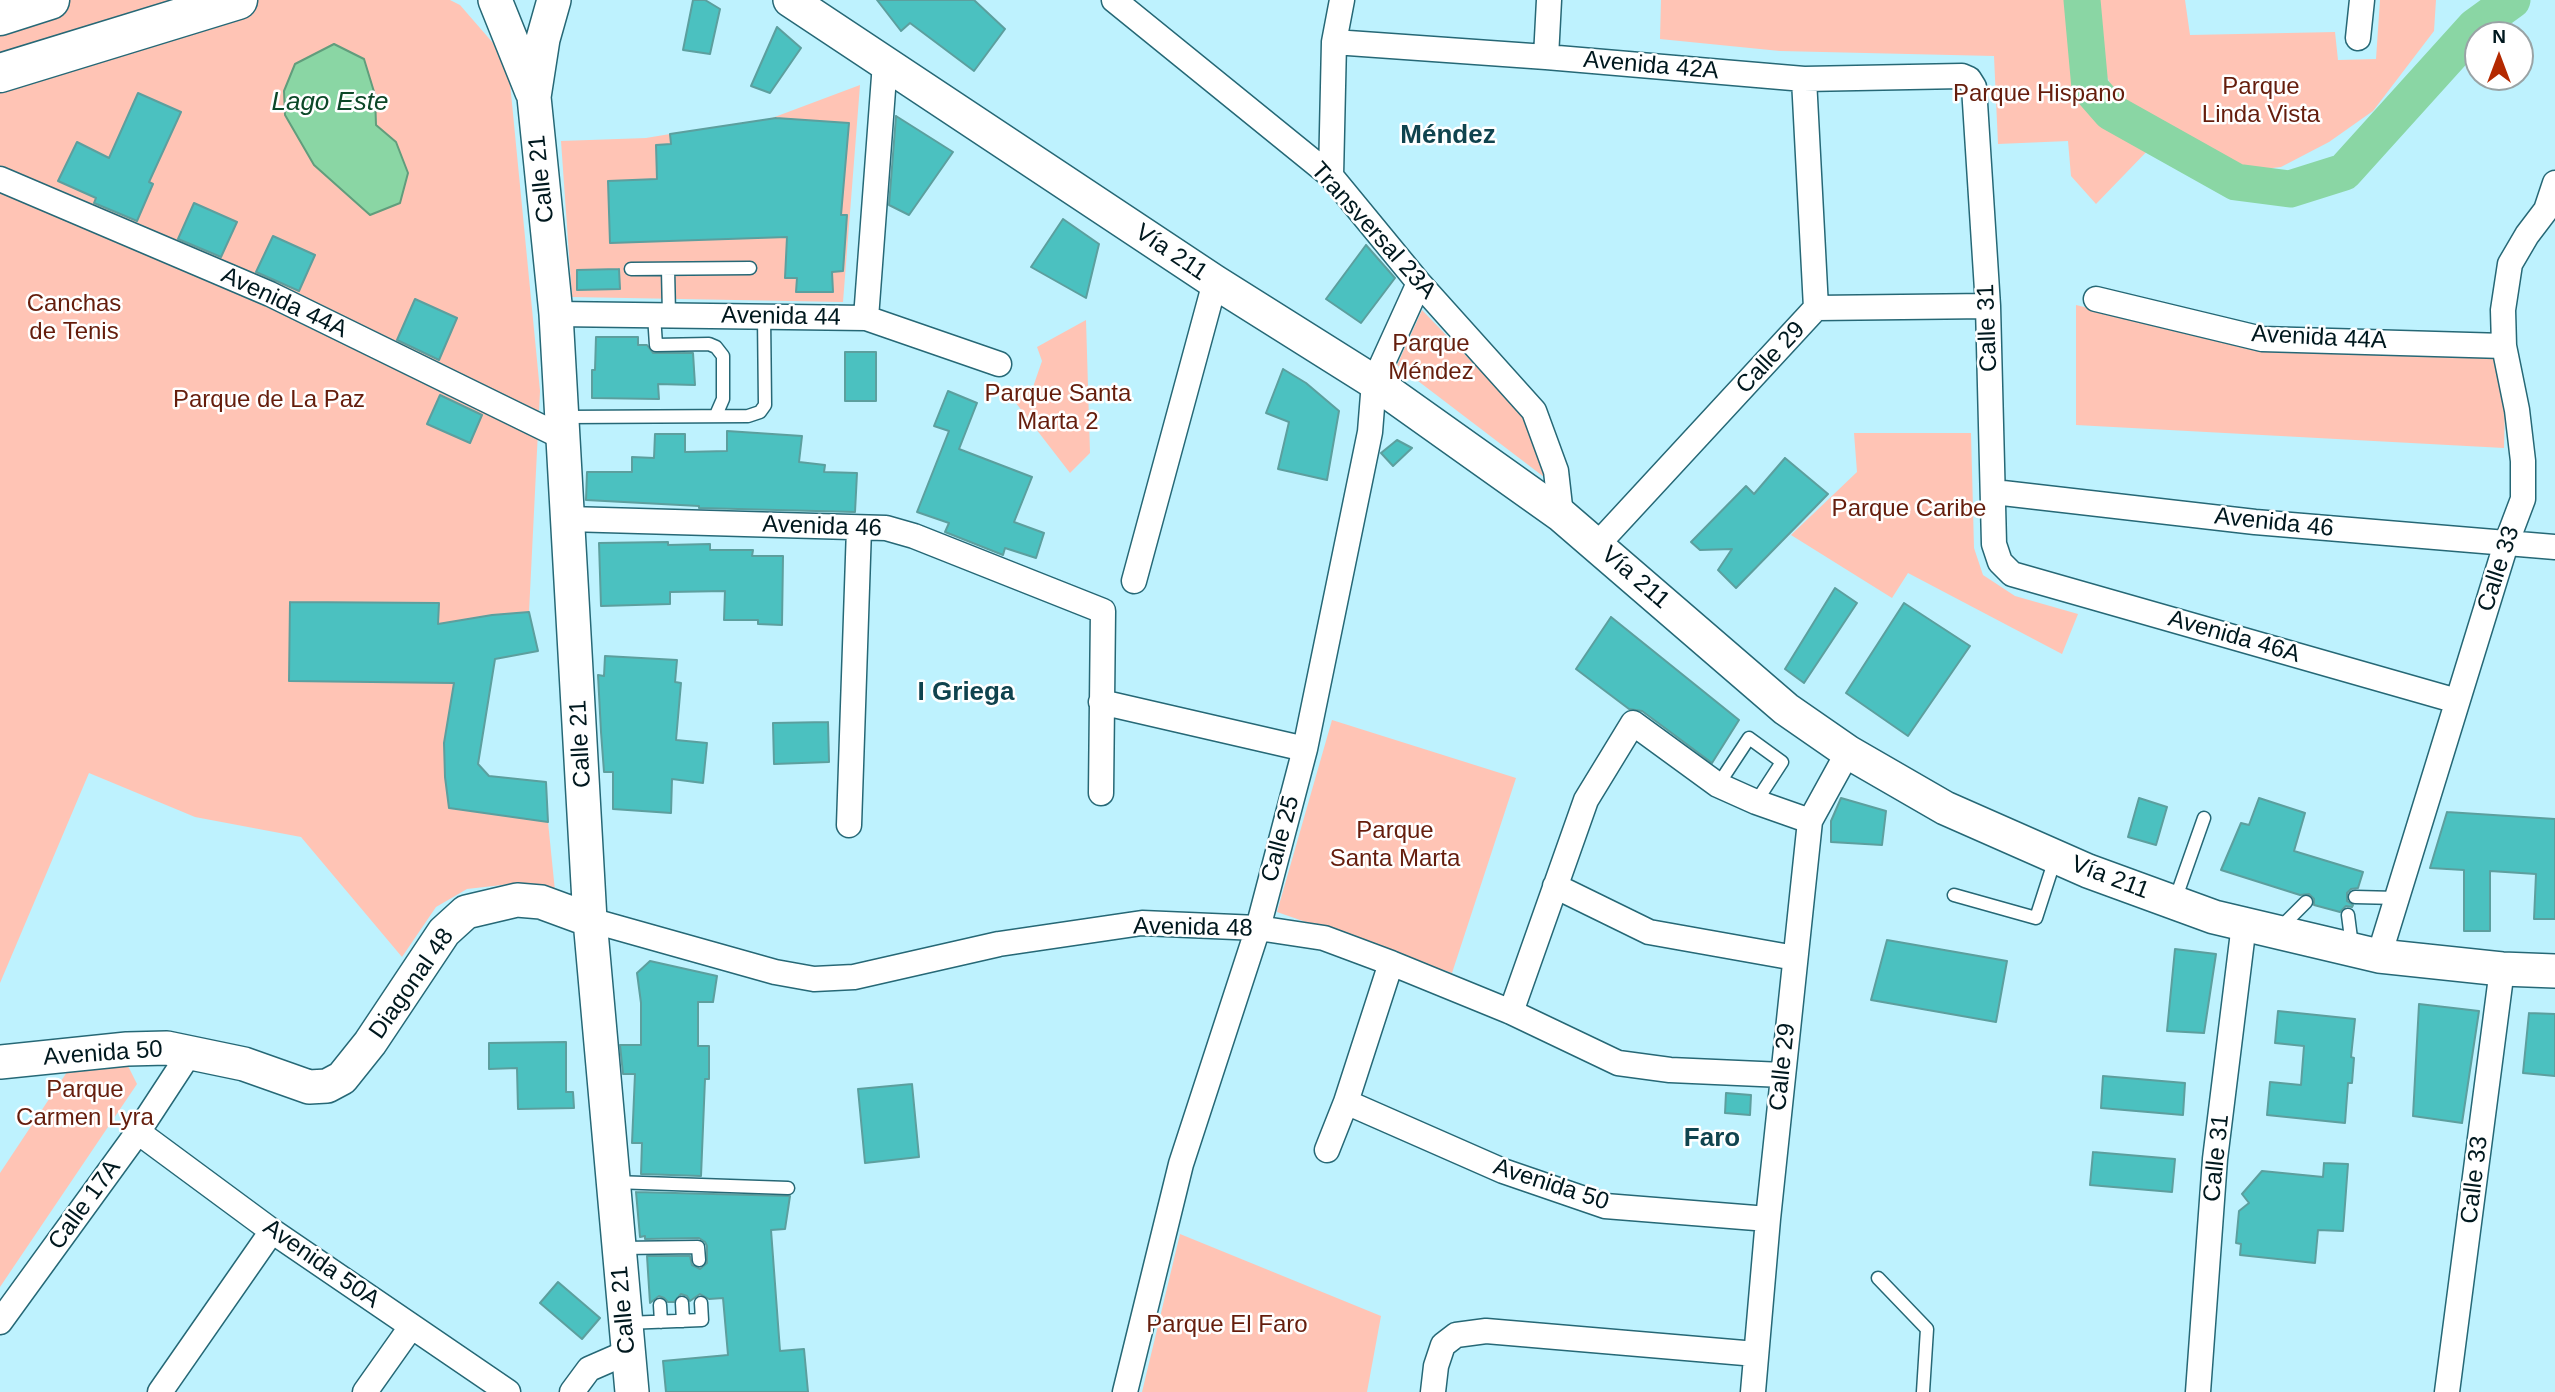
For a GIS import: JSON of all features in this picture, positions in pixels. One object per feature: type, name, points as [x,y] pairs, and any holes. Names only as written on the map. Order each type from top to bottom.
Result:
[{"type":"highway","points":[[0,16],[61,14],[152,0]]},
{"type":"highway","points":[[0,74],[236,0]]},
{"type":"highway","points":[[0,52],[61,14]]},
{"type":"main road","name":"Calle 21","points":[[495,0],[513,39],[534,97],[556,314],[590,920],[632,1392]]},
{"type":"main road","name":"Calle 21","points":[[534,97],[543,39],[554,0]]},
{"type":"main road","name":"Vía 211","points":[[790,0],[1215,282],[1374,382],[1561,515],[1786,709],[1848,752],[1945,808],[2056,857],[2174,903],[2244,925],[2366,953],[2502,969],[2555,971]]},
{"type":"main road","name":"Diagonal 48","points":[[327,1086],[342,1078],[363,1052],[444,932],[466,912],[517,900],[541,902],[590,920]]},
{"type":"main road","name":"Avenida 50","points":[[0,1062],[127,1049],[167,1048],[244,1064],[309,1087],[327,1086]]},
{"type":"street","name":"Transversal 23A","points":[[1114,0],[1331,176],[1419,283],[1534,411],[1556,471],[1561,515]]},
{"type":"street","points":[[1331,176],[1334,42],[1342,0]]},
{"type":"street","points":[[1546,57],[1549,0]]},
{"type":"street","points":[[2358,38],[2362,0]]},
{"type":"street","name":"Avenida 42A","points":[[1334,42],[1804,79],[1962,76],[1969,79]]},
{"type":"street","points":[[866,318],[885,63]]},
{"type":"street","name":"Calle 29","points":[[1597,545],[1816,308],[1804,79]]},
{"type":"street","name":"Calle 31","points":[[1969,79],[1974,87],[1988,306],[1994,544],[2000,562],[2012,574]]},
{"type":"street","name":"Avenida 44A","points":[[0,179],[270,294],[563,428]]},
{"type":"street","name":"Calle 33","points":[[2366,953],[2397,898],[2506,544],[2523,499],[2516,410],[2504,346],[2503,310],[2510,264],[2546,210],[2555,183]]},
{"type":"street","points":[[1134,580],[1215,282]]},
{"type":"street","name":"Calle 25","points":[[1125,1392],[1181,1164],[1258,928],[1305,748],[1370,432],[1374,382],[1419,283]]},
{"type":"street","name":"Avenida 44A","points":[[2096,299],[2262,339],[2504,346]]},
{"type":"street","points":[[1816,308],[1988,306]]},
{"type":"street","name":"Avenida 44","points":[[556,314],[866,318],[999,364]]},
{"type":"street","name":"Avenida 46","points":[[1994,492],[2255,522],[2555,547]]},
{"type":"street","name":"Avenida 46","points":[[568,519],[886,528],[914,536],[1103,611],[1101,702]]},
{"type":"street","points":[[849,825],[859,528]]},
{"type":"street","name":"Avenida 46A","points":[[2012,574],[2457,701]]},
{"type":"street","points":[[1101,793],[1101,702],[1305,748]]},
{"type":"street","points":[[1511,1012],[1586,800],[1633,723],[1718,785],[1756,802],[1811,821]]},
{"type":"street","name":"Calle 29","points":[[1753,1392],[1768,1219],[1811,821],[1848,752]]},
{"type":"street","points":[[1555,886],[1649,932],[1795,958]]},
{"type":"street","name":"Avenida 48","points":[[590,920],[775,972],[814,979],[854,977],[999,944],[1142,923],[1258,928],[1324,938],[1391,963],[1511,1012],[1618,1063],[1670,1070],[1783,1075]]},
{"type":"street","name":"Calle 31","points":[[2198,1392],[2216,1159],[2244,925]]},
{"type":"street","points":[[1327,1150],[1346,1102],[1391,963]]},
{"type":"street","name":"Calle 33","points":[[2447,1392],[2502,969]]},
{"type":"street","name":"Calle 17A","points":[[0,1322],[138,1132],[191,1051]]},
{"type":"street","name":"Avenida 50","points":[[1346,1102],[1503,1171],[1605,1206],[1768,1219]]},
{"type":"street","name":"Avenida 50A","points":[[138,1132],[272,1231],[508,1392]]},
{"type":"street","points":[[160,1392],[272,1231]]},
{"type":"street","points":[[365,1392],[411,1327]]},
{"type":"street","points":[[1433,1392],[1436,1366],[1443,1345],[1456,1335],[1486,1331],[1756,1354]]},
{"type":"street","points":[[572,1392],[589,1369],[627,1338]]},
{"type":"lane","points":[[631,269],[750,268]]},
{"type":"lane","points":[[668,269],[656,345],[716,346],[723,356],[723,399],[716,415]]},
{"type":"lane","points":[[563,428],[716,415],[748,416],[760,412],[765,405],[764,316]]},
{"type":"lane","points":[[1718,785],[1749,738],[1782,762],[1756,802]]},
{"type":"lane","points":[[2174,903],[2204,818]]},
{"type":"lane","points":[[1954,895],[2036,918],[2056,857]]},
{"type":"lane","points":[[2355,897],[2397,898]]},
{"type":"lane","points":[[2276,932],[2306,902]]},
{"type":"lane","points":[[2348,915],[2366,953]]},
{"type":"lane","points":[[613,1182],[788,1188]]},
{"type":"lane","points":[[655,1247],[656,1262]]},
{"type":"lane","points":[[677,1247],[678,1261]]},
{"type":"lane","points":[[619,1248],[698,1247],[699,1260]]},
{"type":"lane","points":[[1878,1278],[1927,1329],[1923,1392]]},
{"type":"lane","points":[[682,1303],[683,1321]]},
{"type":"lane","points":[[627,1338],[662,1322],[702,1320],[701,1303]]},
{"type":"lane","points":[[660,1305],[662,1322]]},
{"type":"green space","name":"Parque de La Paz","points":[[0,0],[450,0],[460,5],[493,43],[510,83],[540,391],[529,612],[451,622],[455,665],[450,808],[548,822],[555,891],[511,884],[467,889],[436,907],[402,957],[301,837],[195,817],[89,773],[0,983]]},
{"type":"green space","name":"Parque Hispano","points":[[1661,0],[2075,0],[2081,87],[2104,115],[2154,144],[2096,204],[2071,176],[2068,141],[1998,144],[1994,56],[1780,51],[1660,39]]},
{"type":"green space","name":"Parque Linda Vista","points":[[2097,0],[2185,0],[2190,35],[2335,32],[2338,60],[2376,59],[2380,0],[2436,0],[2434,31],[2373,111],[2329,142],[2281,167],[2247,171],[2202,150],[2148,119],[2113,90],[2103,68]]},
{"type":"green space","points":[[860,85],[843,302],[572,297],[561,141],[646,138],[670,134],[671,144],[656,145],[774,156],[772,118]],"holes":[[[709,177],[773,237],[610,243],[608,181]]]},
{"type":"green space","points":[[2076,305],[2251,348],[2493,358],[2501,381],[2505,408],[2504,448],[2076,425]]},
{"type":"green space","name":"Parque Méndez","points":[[1422,310],[1528,420],[1548,480],[1397,365]]},
{"type":"green space","name":"Parque Santa Marta 2","points":[[1086,320],[1090,453],[1070,473],[1009,394],[1022,393],[1033,387],[1042,361],[1037,347]]},
{"type":"green space","name":"Parque Caribe","points":[[1854,433],[1971,433],[1974,548],[1983,575],[2015,596],[2078,614],[2062,654],[1908,573],[1892,598],[1791,535],[1857,472]]},
{"type":"green space","name":"Parque Santa Marta","points":[[1332,720],[1516,778],[1452,973],[1277,912]]},
{"type":"green space","name":"Parque Carmen Lyra","points":[[127,1064],[137,1084],[0,1287],[0,1173],[67,1072]]},
{"type":"green space","name":"Parque El Faro","points":[[1180,1234],[1381,1316],[1367,1392],[1142,1392]]},
{"type":"water","name":"Lago Este","points":[[334,44],[364,59],[375,95],[376,125],[396,142],[408,173],[400,203],[370,215],[314,165],[285,115],[284,91],[295,64]]},
{"type":"building","points":[[693,0],[705,0],[720,9],[710,54],[683,50]]},
{"type":"building","points":[[877,0],[974,0],[1005,29],[974,71],[910,23],[901,31]]},
{"type":"building","points":[[777,27],[801,48],[770,93],[751,86]]},
{"type":"building","points":[[138,93],[181,112],[149,182],[153,184],[137,221],[94,203],[96,198],[58,181],[77,142],[109,158]]},
{"type":"building","points":[[896,116],[953,152],[909,215],[889,205]]},
{"type":"building","points":[[776,118],[849,123],[841,215],[847,215],[843,271],[832,272],[833,292],[796,292],[797,278],[785,278],[787,237],[610,243],[608,181],[657,179],[656,145],[671,144],[670,134]]},
{"type":"building","points":[[194,203],[237,222],[221,257],[178,239]]},
{"type":"building","points":[[1063,219],[1099,244],[1086,298],[1031,267]]},
{"type":"building","points":[[273,236],[315,255],[299,291],[256,272]]},
{"type":"building","points":[[1366,245],[1395,278],[1361,323],[1326,299]]},
{"type":"building","points":[[619,269],[620,289],[577,290],[577,270]]},
{"type":"building","points":[[415,299],[457,318],[439,360],[397,340]]},
{"type":"building","points":[[596,337],[638,337],[638,345],[647,345],[653,353],[693,353],[695,385],[658,384],[659,399],[592,398]]},
{"type":"building","points":[[845,352],[876,352],[876,401],[845,401]]},
{"type":"building","points":[[1283,369],[1306,383],[1339,411],[1327,480],[1278,469],[1289,422],[1266,413]]},
{"type":"building","points":[[948,391],[977,403],[959,449],[1032,477],[1014,522],[1044,533],[1036,558],[1005,548],[1003,555],[945,532],[949,523],[917,512],[949,431],[934,426]]},
{"type":"building","points":[[440,395],[482,415],[470,443],[427,424]]},
{"type":"building","points":[[727,431],[802,436],[799,462],[825,465],[824,472],[857,473],[855,512],[699,508],[586,500],[587,472],[632,472],[632,457],[654,458],[655,434],[685,434],[685,452],[727,451]]},
{"type":"building","points":[[1397,440],[1412,448],[1393,466],[1381,453]]},
{"type":"building","points":[[1785,458],[1828,494],[1736,588],[1718,570],[1732,549],[1700,550],[1691,542],[1746,486],[1754,494]]},
{"type":"building","points":[[668,542],[668,545],[710,544],[710,550],[753,550],[752,556],[783,556],[782,625],[758,624],[758,620],[724,620],[725,591],[670,592],[670,604],[601,606],[599,543]]},
{"type":"building","points":[[1835,588],[1857,603],[1804,683],[1785,669]]},
{"type":"building","points":[[290,602],[439,603],[438,624],[529,612],[538,651],[495,659],[478,764],[489,776],[546,782],[548,822],[449,808],[444,743],[454,683],[289,681]]},
{"type":"building","points":[[1904,603],[1970,646],[1908,736],[1846,693]]},
{"type":"building","points":[[1611,617],[1739,720],[1712,763],[1642,711],[1629,709],[1576,669]]},
{"type":"building","points":[[605,656],[677,660],[675,682],[681,683],[676,740],[707,743],[703,783],[672,779],[671,813],[613,809],[613,772],[604,772],[598,675],[604,676]]},
{"type":"building","points":[[828,722],[829,762],[774,764],[773,723]]},
{"type":"building","points":[[1841,798],[1886,811],[1882,845],[1831,842],[1831,821]]},
{"type":"building","points":[[2139,798],[2167,807],[2156,845],[2128,837]]},
{"type":"building","points":[[2259,798],[2305,813],[2294,851],[2363,872],[2358,888],[2347,893],[2347,901],[2352,907],[2346,906],[2340,912],[2314,905],[2314,899],[2309,894],[2300,895],[2221,870],[2241,823],[2249,825]]},
{"type":"building","points":[[2447,812],[2555,819],[2555,919],[2534,919],[2536,874],[2490,871],[2490,931],[2464,931],[2464,870],[2430,868]]},
{"type":"building","points":[[1887,940],[2007,961],[1996,1022],[1871,1000]]},
{"type":"building","points":[[2175,949],[2216,954],[2204,1033],[2167,1031]]},
{"type":"building","points":[[650,961],[717,976],[713,1002],[698,1002],[698,1046],[709,1046],[701,1176],[641,1174],[642,1143],[632,1143],[635,1074],[623,1074],[620,1045],[641,1045],[641,1003],[637,973]]},
{"type":"building","points":[[2419,1004],[2479,1011],[2462,1123],[2413,1116]]},
{"type":"building","points":[[2278,1011],[2355,1019],[2351,1057],[2354,1058],[2352,1083],[2348,1083],[2345,1123],[2267,1115],[2270,1082],[2301,1085],[2304,1046],[2275,1043]]},
{"type":"building","points":[[2529,1013],[2555,1014],[2555,1076],[2523,1073]]},
{"type":"building","points":[[566,1042],[566,1092],[573,1092],[574,1108],[518,1109],[517,1068],[489,1069],[489,1043]]},
{"type":"building","points":[[2103,1076],[2185,1083],[2183,1115],[2101,1108]]},
{"type":"building","points":[[912,1084],[919,1157],[865,1163],[858,1089]]},
{"type":"building","points":[[1726,1093],[1751,1095],[1750,1115],[1725,1113]]},
{"type":"building","points":[[2093,1152],[2175,1159],[2172,1192],[2090,1185]]},
{"type":"building","points":[[2324,1163],[2348,1164],[2343,1231],[2318,1230],[2315,1263],[2240,1255],[2241,1244],[2236,1243],[2239,1211],[2249,1203],[2242,1194],[2262,1171],[2323,1177]]},
{"type":"building","points":[[636,1192],[790,1196],[785,1229],[771,1230],[780,1351],[804,1349],[808,1392],[666,1392],[663,1361],[728,1355],[723,1298],[709,1299],[700,1294],[690,1301],[687,1296],[681,1294],[674,1302],[668,1302],[659,1296],[650,1303],[647,1256],[690,1256],[692,1265],[700,1269],[707,1263],[707,1246],[699,1238],[640,1237]]},
{"type":"building","points":[[558,1282],[600,1318],[582,1339],[540,1303]]},
{"type":"waterway","points":[[2082,0],[2090,88],[2111,112],[2236,182],[2290,189],[2344,172],[2475,27],[2512,0]]},
{"type":"district","name":"Méndez","points":[[1448,136]]},
{"type":"district","name":"I Griega","points":[[966,693]]},
{"type":"district","name":"Faro","points":[[1712,1139]]},
{"type":"park label","name":"Canchas de Tenis","points":[[74,318]]}]
